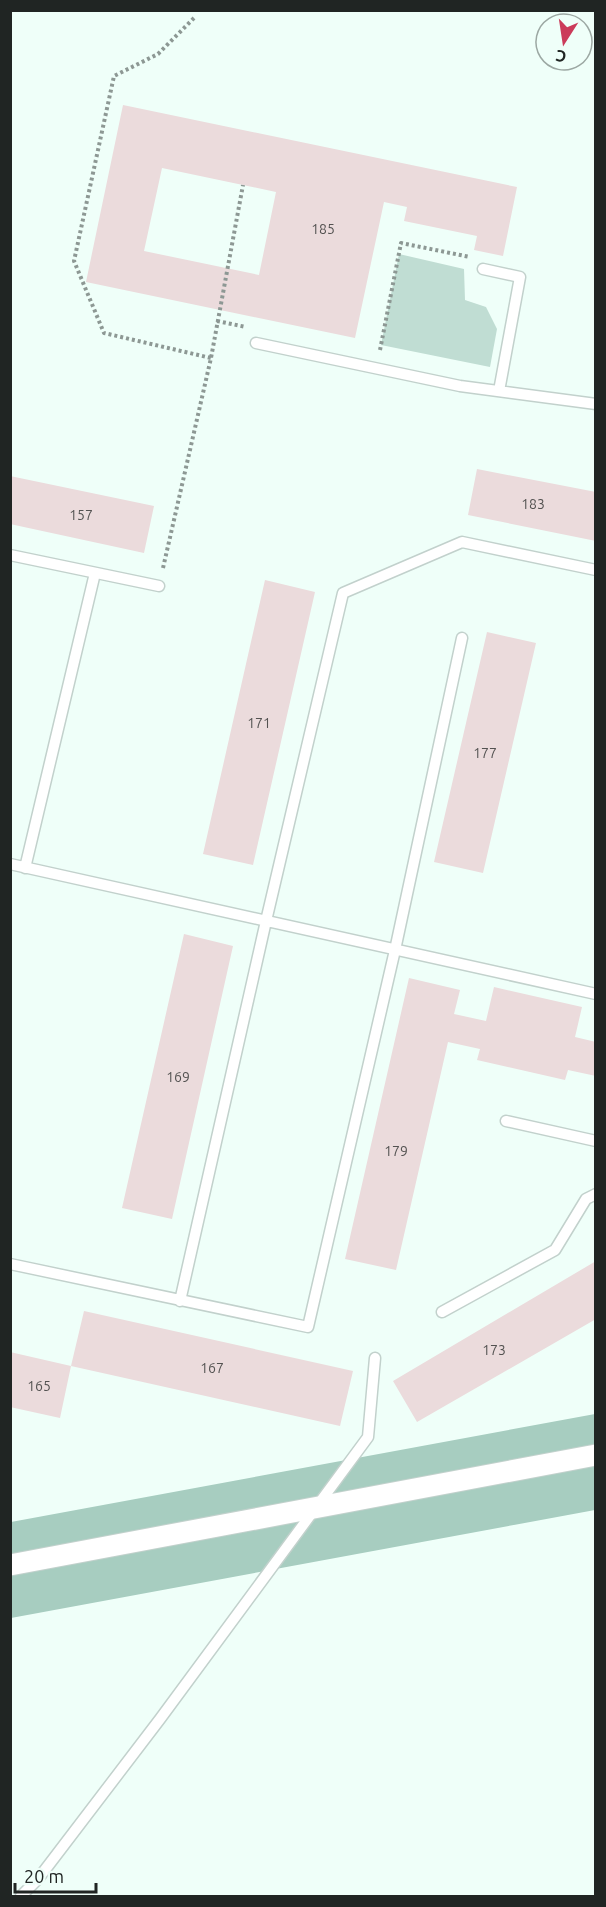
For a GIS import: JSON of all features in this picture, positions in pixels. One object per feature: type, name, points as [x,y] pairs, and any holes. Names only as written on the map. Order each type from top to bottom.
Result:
[{"type":"street","points":[[10,1565],[596,1455]]},
{"type":"lane","points":[[480,264],[520,277],[499,391]]},
{"type":"lane","points":[[256,343],[459,386],[596,404]]},
{"type":"lane","points":[[180,1301],[343,593],[462,542],[596,570]]},
{"type":"lane","points":[[10,555],[159,586]]},
{"type":"lane","points":[[25,867],[95,573]]},
{"type":"lane","points":[[10,1264],[308,1327],[395,950],[462,638]]},
{"type":"lane","points":[[10,864],[596,994]]},
{"type":"lane","points":[[506,1121],[596,1141]]},
{"type":"lane","points":[[442,1312],[555,1250],[586,1199],[596,1194]]},
{"type":"lane","points":[[21,1896],[38,1879],[153,1728],[368,1437],[375,1358]]},
{"type":"path","points":[[194,18],[158,54],[114,76],[74,261],[104,333],[211,357]]},
{"type":"path","points":[[159,586],[211,357],[243,185]]},
{"type":"path","points":[[379,356],[401,243],[480,264]]},
{"type":"path","points":[[217,321],[252,329]]},
{"type":"green space","points":[[399,254],[464,269],[465,300],[486,307],[497,329],[490,367],[381,345]]},
{"type":"green space","points":[[595,1414],[595,1510],[11,1618],[11,1522]]},
{"type":"building","points":[[123,105],[517,187],[503,256],[474,250],[477,236],[404,221],[407,207],[384,202],[355,338],[86,282]],"holes":[[[162,168],[276,192],[259,275],[144,251]]]},
{"type":"building","points":[[477,469],[596,492],[596,541],[468,515]]},
{"type":"building","points":[[10,476],[154,506],[144,553],[10,524]]},
{"type":"building","points":[[265,580],[315,592],[253,865],[203,854]]},
{"type":"building","points":[[487,632],[536,643],[483,873],[434,862]]},
{"type":"building","points":[[184,934],[233,946],[172,1219],[122,1208]]},
{"type":"building","points":[[409,978],[460,990],[454,1014],[486,1021],[494,987],[582,1007],[575,1037],[596,1042],[596,1076],[568,1070],[565,1080],[477,1060],[480,1049],[448,1042],[396,1270],[345,1259]]},
{"type":"building","points":[[596,1261],[596,1319],[417,1422],[393,1381]]},
{"type":"building","points":[[84,1311],[353,1371],[340,1426],[71,1366]]},
{"type":"building","points":[[10,1352],[71,1366],[60,1418],[10,1407]]}]
